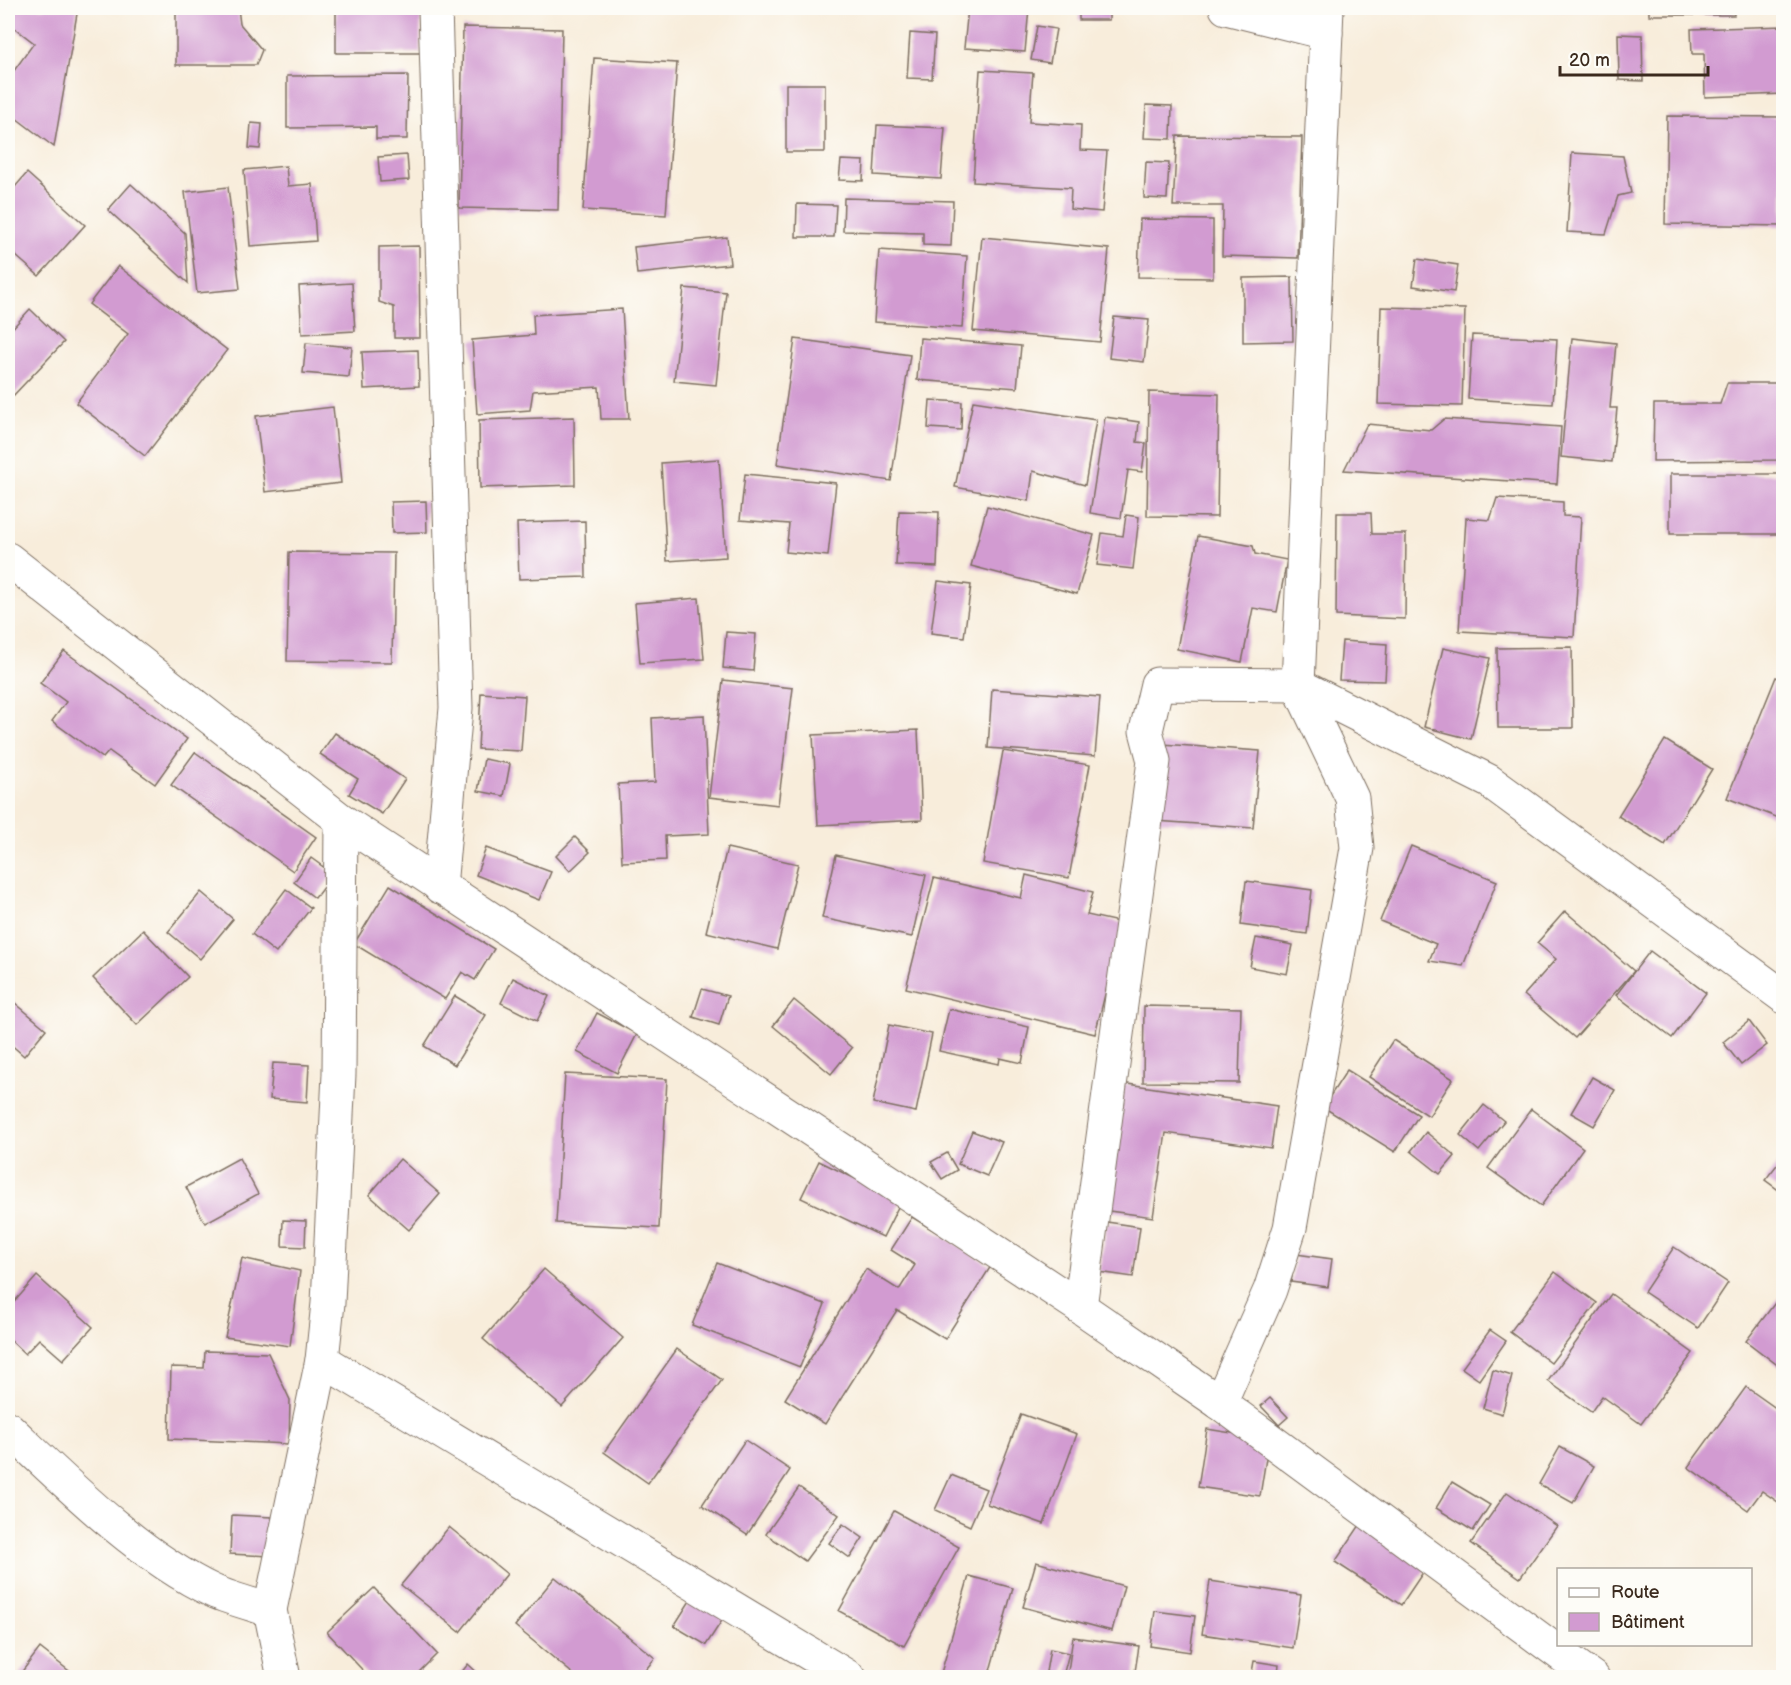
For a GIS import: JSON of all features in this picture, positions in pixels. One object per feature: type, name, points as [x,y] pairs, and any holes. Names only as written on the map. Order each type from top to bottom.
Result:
[{"type":"street","points":[[435,8],[456,708],[440,887]]},
{"type":"street","points":[[1220,1403],[1270,1290],[1290,1228],[1358,848],[1352,798],[1298,685],[1327,20],[1226,8]]},
{"type":"street","points":[[8,559],[340,820],[1080,1307],[1220,1403],[1593,1677]]},
{"type":"street","points":[[1080,1307],[1154,761],[1146,731],[1157,684],[1298,685],[1489,781],[1784,997]]},
{"type":"street","points":[[284,1677],[270,1610],[322,1360],[328,1303],[339,1074],[340,820]]},
{"type":"street","points":[[322,1360],[850,1677]]},
{"type":"street","points":[[8,1428],[90,1505],[168,1565],[213,1591],[270,1610]]},
{"type":"building","points":[[8,8],[78,8],[54,147],[8,112],[8,79],[34,43],[8,23]]},
{"type":"building","points":[[176,8],[238,8],[240,24],[262,50],[256,65],[176,65]]},
{"type":"building","points":[[336,8],[421,8],[420,53],[336,53]]},
{"type":"building","points":[[968,8],[1029,8],[1025,52],[964,48]]},
{"type":"building","points":[[1079,8],[1109,8],[1109,20],[1079,20]]},
{"type":"building","points":[[1555,8],[1635,8],[1635,10],[1555,11]]},
{"type":"building","points":[[1649,8],[1734,8],[1734,15],[1649,15]]},
{"type":"building","points":[[1037,26],[1056,29],[1050,63],[1031,60]]},
{"type":"building","points":[[1784,26],[1784,94],[1705,97],[1704,54],[1692,54],[1691,29]]},
{"type":"building","points":[[463,27],[562,29],[558,210],[459,208]]},
{"type":"building","points":[[910,33],[935,35],[932,79],[907,78]]},
{"type":"building","points":[[1618,34],[1642,35],[1643,81],[1619,80]]},
{"type":"building","points":[[594,58],[677,63],[666,215],[583,210]]},
{"type":"building","points":[[980,70],[1033,73],[1029,122],[1081,125],[1080,150],[1107,151],[1102,212],[1070,209],[1071,188],[973,182]]},
{"type":"building","points":[[408,75],[407,139],[376,139],[376,127],[287,128],[287,76]]},
{"type":"building","points":[[786,84],[825,84],[825,152],[786,152]]},
{"type":"building","points":[[1146,105],[1172,106],[1171,139],[1144,138]]},
{"type":"building","points":[[1667,116],[1784,117],[1783,226],[1665,224]]},
{"type":"building","points":[[251,123],[262,124],[260,149],[249,148]]},
{"type":"building","points":[[877,125],[945,128],[941,179],[874,175]]},
{"type":"building","points":[[1177,136],[1302,137],[1298,258],[1222,256],[1223,206],[1173,206]]},
{"type":"building","points":[[1572,153],[1623,156],[1631,193],[1618,196],[1606,234],[1567,232]]},
{"type":"building","points":[[407,155],[409,180],[380,182],[378,157]]},
{"type":"building","points":[[841,160],[864,161],[863,181],[839,180]]},
{"type":"building","points":[[1146,162],[1169,163],[1167,199],[1144,198]]},
{"type":"building","points":[[286,166],[288,186],[312,184],[316,241],[250,246],[244,170]]},
{"type":"building","points":[[27,173],[85,225],[39,276],[8,249],[8,195]]},
{"type":"building","points":[[131,184],[185,233],[188,283],[108,210]]},
{"type":"building","points":[[228,187],[240,289],[197,293],[185,192]]},
{"type":"building","points":[[844,198],[953,201],[951,246],[923,245],[923,233],[843,231]]},
{"type":"building","points":[[797,204],[836,205],[834,237],[796,237]]},
{"type":"building","points":[[1140,219],[1213,220],[1213,278],[1138,277]]},
{"type":"building","points":[[727,237],[730,264],[637,274],[634,247]]},
{"type":"building","points":[[982,237],[1109,249],[1100,342],[973,331]]},
{"type":"building","points":[[419,246],[420,338],[394,338],[394,307],[379,302],[379,247]]},
{"type":"building","points":[[879,250],[967,256],[962,328],[874,322]]},
{"type":"building","points":[[1417,259],[1458,265],[1454,292],[1413,286]]},
{"type":"building","points":[[118,266],[227,350],[145,456],[76,403],[128,334],[89,304]]},
{"type":"building","points":[[1292,277],[1293,341],[1243,342],[1243,278]]},
{"type":"building","points":[[352,283],[355,331],[302,334],[299,286]]},
{"type":"building","points":[[684,288],[726,292],[716,385],[674,381]]},
{"type":"building","points":[[1381,307],[1465,309],[1462,406],[1378,404]]},
{"type":"building","points":[[30,309],[64,342],[10,399],[8,396],[8,333]]},
{"type":"building","points":[[622,309],[629,419],[601,419],[599,387],[533,391],[530,410],[477,414],[472,340],[534,335],[533,315]]},
{"type":"building","points":[[1114,317],[1149,320],[1144,362],[1109,358]]},
{"type":"building","points":[[1472,335],[1557,339],[1553,404],[1468,399]]},
{"type":"building","points":[[920,338],[1021,346],[1017,388],[917,380]]},
{"type":"building","points":[[1572,338],[1616,343],[1610,408],[1617,408],[1612,462],[1561,457]]},
{"type":"building","points":[[795,339],[910,355],[891,481],[777,464]]},
{"type":"building","points":[[306,343],[352,347],[349,377],[303,373]]},
{"type":"building","points":[[418,350],[419,386],[364,389],[362,352]]},
{"type":"building","points":[[1727,383],[1780,383],[1780,460],[1653,461],[1654,404],[1720,404]]},
{"type":"building","points":[[1149,392],[1219,394],[1217,517],[1147,516]]},
{"type":"building","points":[[930,400],[962,402],[961,430],[928,428]]},
{"type":"building","points":[[973,401],[1096,420],[1085,485],[1033,471],[1029,501],[955,487]]},
{"type":"building","points":[[333,407],[341,483],[265,492],[256,416]]},
{"type":"building","points":[[574,417],[575,485],[480,488],[479,420]]},
{"type":"building","points":[[1105,417],[1139,422],[1137,442],[1146,443],[1142,472],[1128,470],[1121,518],[1090,513]]},
{"type":"building","points":[[1444,419],[1561,427],[1557,484],[1344,470],[1367,424],[1431,430]]},
{"type":"building","points":[[719,459],[726,557],[667,561],[661,463]]},
{"type":"building","points":[[745,474],[836,483],[828,556],[786,552],[789,524],[740,520]]},
{"type":"building","points":[[1670,474],[1784,474],[1784,534],[1670,534]]},
{"type":"building","points":[[1497,498],[1563,502],[1563,516],[1581,517],[1574,637],[1459,631],[1466,518],[1490,520]]},
{"type":"building","points":[[426,501],[427,532],[392,533],[391,502]]},
{"type":"building","points":[[987,506],[1094,535],[1077,594],[971,566]]},
{"type":"building","points":[[899,511],[939,512],[937,567],[896,565]]},
{"type":"building","points":[[1337,513],[1371,513],[1372,534],[1406,534],[1405,619],[1336,616]]},
{"type":"building","points":[[1126,515],[1139,517],[1133,569],[1097,565],[1102,533],[1123,536]]},
{"type":"building","points":[[585,521],[586,577],[519,579],[517,523]]},
{"type":"building","points":[[1198,536],[1253,546],[1255,554],[1287,560],[1277,612],[1253,608],[1242,662],[1177,649]]},
{"type":"building","points":[[289,552],[394,553],[392,662],[287,661]]},
{"type":"building","points":[[938,581],[971,585],[964,637],[931,633]]},
{"type":"building","points":[[699,598],[704,659],[640,663],[635,603]]},
{"type":"building","points":[[726,632],[756,634],[753,671],[723,668]]},
{"type":"building","points":[[1342,641],[1387,644],[1385,681],[1339,680]]},
{"type":"building","points":[[1572,647],[1573,728],[1498,728],[1497,648]]},
{"type":"building","points":[[1443,648],[1490,658],[1471,739],[1424,727]]},
{"type":"building","points":[[64,651],[187,739],[155,784],[109,751],[103,758],[52,721],[66,702],[40,683]]},
{"type":"building","points":[[1776,677],[1784,680],[1784,820],[1727,798]]},
{"type":"building","points":[[723,680],[793,688],[778,805],[709,797]]},
{"type":"building","points":[[992,689],[1100,697],[1095,756],[988,748]]},
{"type":"building","points":[[481,693],[525,696],[521,751],[478,749]]},
{"type":"building","points":[[704,715],[709,834],[665,836],[666,860],[622,862],[618,784],[655,782],[652,718]]},
{"type":"building","points":[[918,730],[922,820],[818,825],[813,735]]},
{"type":"building","points":[[335,733],[405,779],[382,814],[349,794],[358,779],[320,754]]},
{"type":"building","points":[[1665,740],[1712,769],[1665,845],[1618,816]]},
{"type":"building","points":[[1162,744],[1260,751],[1253,828],[1156,821]]},
{"type":"building","points":[[1003,751],[1090,765],[1069,878],[983,863]]},
{"type":"building","points":[[195,752],[316,837],[293,871],[171,785]]},
{"type":"building","points":[[484,759],[510,764],[504,796],[478,791]]},
{"type":"building","points":[[575,837],[590,852],[570,871],[556,856]]},
{"type":"building","points":[[1411,846],[1497,881],[1463,966],[1429,961],[1436,944],[1380,921]]},
{"type":"building","points":[[486,848],[551,872],[539,900],[476,875]]},
{"type":"building","points":[[727,848],[798,864],[777,949],[706,932]]},
{"type":"building","points":[[836,855],[926,875],[912,937],[822,918]]},
{"type":"building","points":[[311,858],[333,874],[315,898],[294,882]]},
{"type":"building","points":[[1026,875],[1093,892],[1087,915],[1123,923],[1095,1034],[906,988],[934,878],[1021,898]]},
{"type":"building","points":[[1246,881],[1312,890],[1307,934],[1241,925]]},
{"type":"building","points":[[390,885],[494,949],[475,980],[462,972],[445,999],[354,944]]},
{"type":"building","points":[[286,889],[311,908],[276,953],[252,934]]},
{"type":"building","points":[[201,892],[233,919],[200,959],[168,932]]},
{"type":"building","points":[[1565,911],[1634,971],[1575,1038],[1524,995],[1556,959],[1537,943]]},
{"type":"building","points":[[143,930],[188,977],[137,1025],[93,978]]},
{"type":"building","points":[[1256,938],[1293,945],[1287,974],[1250,967]]},
{"type":"building","points":[[1650,951],[1706,993],[1672,1038],[1616,995]]},
{"type":"building","points":[[513,978],[549,996],[537,1021],[501,1003]]},
{"type":"building","points":[[702,989],[728,996],[719,1025],[693,1017]]},
{"type":"building","points":[[455,996],[486,1015],[455,1065],[424,1046]]},
{"type":"building","points":[[8,997],[46,1029],[24,1056],[8,1042]]},
{"type":"building","points":[[794,1000],[852,1048],[831,1074],[773,1026]]},
{"type":"building","points":[[1144,1006],[1241,1008],[1239,1083],[1143,1082]]},
{"type":"building","points":[[949,1009],[1029,1027],[1022,1063],[1000,1058],[999,1064],[939,1051]]},
{"type":"building","points":[[597,1013],[637,1034],[617,1073],[577,1052]]},
{"type":"building","points":[[1749,1021],[1767,1045],[1741,1065],[1723,1042]]},
{"type":"building","points":[[889,1025],[932,1034],[916,1112],[873,1103]]},
{"type":"building","points":[[1393,1040],[1453,1079],[1429,1116],[1369,1077]]},
{"type":"building","points":[[273,1063],[309,1065],[307,1102],[270,1099]]},
{"type":"building","points":[[1347,1070],[1419,1115],[1395,1152],[1323,1107]]},
{"type":"building","points":[[565,1074],[667,1079],[659,1228],[556,1223]]},
{"type":"building","points":[[1592,1077],[1615,1090],[1594,1126],[1571,1113]]},
{"type":"building","points":[[1121,1083],[1277,1106],[1271,1148],[1166,1133],[1153,1217],[1102,1210]]},
{"type":"building","points":[[1484,1105],[1504,1121],[1479,1151],[1460,1135]]},
{"type":"building","points":[[1531,1109],[1583,1148],[1541,1206],[1488,1168]]},
{"type":"building","points":[[972,1131],[1002,1142],[987,1176],[958,1164]]},
{"type":"building","points":[[1426,1132],[1455,1156],[1440,1174],[1411,1151]]},
{"type":"building","points":[[947,1153],[957,1170],[942,1179],[931,1162]]},
{"type":"building","points":[[1784,1156],[1784,1194],[1765,1180]]},
{"type":"building","points":[[239,1158],[258,1194],[205,1223],[186,1187]]},
{"type":"building","points":[[400,1159],[440,1194],[409,1230],[369,1195]]},
{"type":"building","points":[[819,1161],[901,1201],[883,1237],[801,1198]]},
{"type":"building","points":[[912,1217],[991,1266],[945,1339],[897,1310],[825,1424],[785,1399],[866,1269],[899,1290],[915,1265],[891,1250]]},
{"type":"building","points":[[283,1220],[306,1221],[305,1247],[282,1246]]},
{"type":"building","points":[[1107,1222],[1140,1227],[1133,1277],[1099,1272]]},
{"type":"building","points":[[1674,1247],[1728,1283],[1698,1328],[1644,1292]]},
{"type":"building","points":[[1296,1254],[1332,1259],[1328,1287],[1291,1282]]},
{"type":"building","points":[[242,1258],[300,1271],[290,1346],[225,1337]]},
{"type":"building","points":[[717,1263],[825,1304],[800,1367],[692,1325]]},
{"type":"building","points":[[544,1269],[623,1338],[562,1407],[483,1339]]},
{"type":"building","points":[[1555,1272],[1597,1303],[1551,1363],[1510,1332]]},
{"type":"building","points":[[37,1276],[93,1327],[63,1360],[39,1339],[25,1354],[8,1338],[8,1309]]},
{"type":"building","points":[[1611,1294],[1693,1353],[1641,1424],[1602,1396],[1591,1412],[1548,1381]]},
{"type":"building","points":[[1781,1295],[1784,1297],[1784,1370],[1746,1341]]},
{"type":"building","points":[[1490,1330],[1506,1341],[1479,1380],[1462,1368]]},
{"type":"building","points":[[677,1349],[722,1380],[648,1483],[604,1452]]},
{"type":"building","points":[[205,1351],[268,1353],[290,1400],[289,1444],[169,1439],[171,1367],[204,1368]]},
{"type":"building","points":[[1493,1370],[1512,1376],[1502,1414],[1483,1408]]},
{"type":"building","points":[[1746,1387],[1784,1414],[1784,1506],[1762,1491],[1748,1510],[1688,1467]]},
{"type":"building","points":[[1270,1398],[1288,1417],[1279,1425],[1261,1406]]},
{"type":"building","points":[[1021,1414],[1077,1434],[1044,1524],[987,1504]]},
{"type":"building","points":[[1207,1429],[1269,1439],[1260,1496],[1198,1487]]},
{"type":"building","points":[[745,1440],[790,1470],[747,1535],[702,1505]]},
{"type":"building","points":[[1560,1447],[1594,1466],[1573,1503],[1539,1484]]},
{"type":"building","points":[[951,1475],[986,1489],[970,1526],[935,1510]]},
{"type":"building","points":[[1452,1482],[1490,1505],[1473,1531],[1436,1508]]},
{"type":"building","points":[[799,1487],[839,1515],[805,1561],[766,1534]]},
{"type":"building","points":[[1507,1492],[1557,1526],[1520,1578],[1471,1543]]},
{"type":"building","points":[[894,1511],[959,1547],[904,1646],[839,1611]]},
{"type":"building","points":[[232,1515],[272,1517],[270,1556],[230,1554]]},
{"type":"building","points":[[1362,1522],[1428,1565],[1401,1605],[1335,1562]]},
{"type":"building","points":[[843,1524],[863,1538],[850,1558],[829,1543]]},
{"type":"building","points":[[449,1527],[507,1574],[460,1632],[401,1585]]},
{"type":"building","points":[[1036,1562],[1124,1586],[1112,1631],[1023,1607]]},
{"type":"building","points":[[969,1576],[1013,1588],[988,1678],[957,1678],[941,1673]]},
{"type":"building","points":[[555,1577],[655,1658],[639,1678],[578,1678],[515,1626]]},
{"type":"building","points":[[1210,1581],[1301,1595],[1293,1648],[1202,1634]]},
{"type":"building","points":[[374,1588],[437,1654],[413,1678],[370,1678],[327,1632]]},
{"type":"building","points":[[693,1596],[725,1616],[706,1645],[674,1626]]},
{"type":"building","points":[[1155,1611],[1195,1616],[1190,1652],[1150,1646]]},
{"type":"building","points":[[1073,1637],[1139,1646],[1134,1678],[1067,1678]]},
{"type":"building","points":[[40,1648],[78,1678],[17,1678]]},
{"type":"building","points":[[1050,1649],[1069,1653],[1063,1676],[1046,1672]]},
{"type":"building","points":[[1254,1661],[1279,1665],[1277,1678],[1251,1678]]},
{"type":"building","points":[[468,1664],[483,1678],[457,1678]]}]
